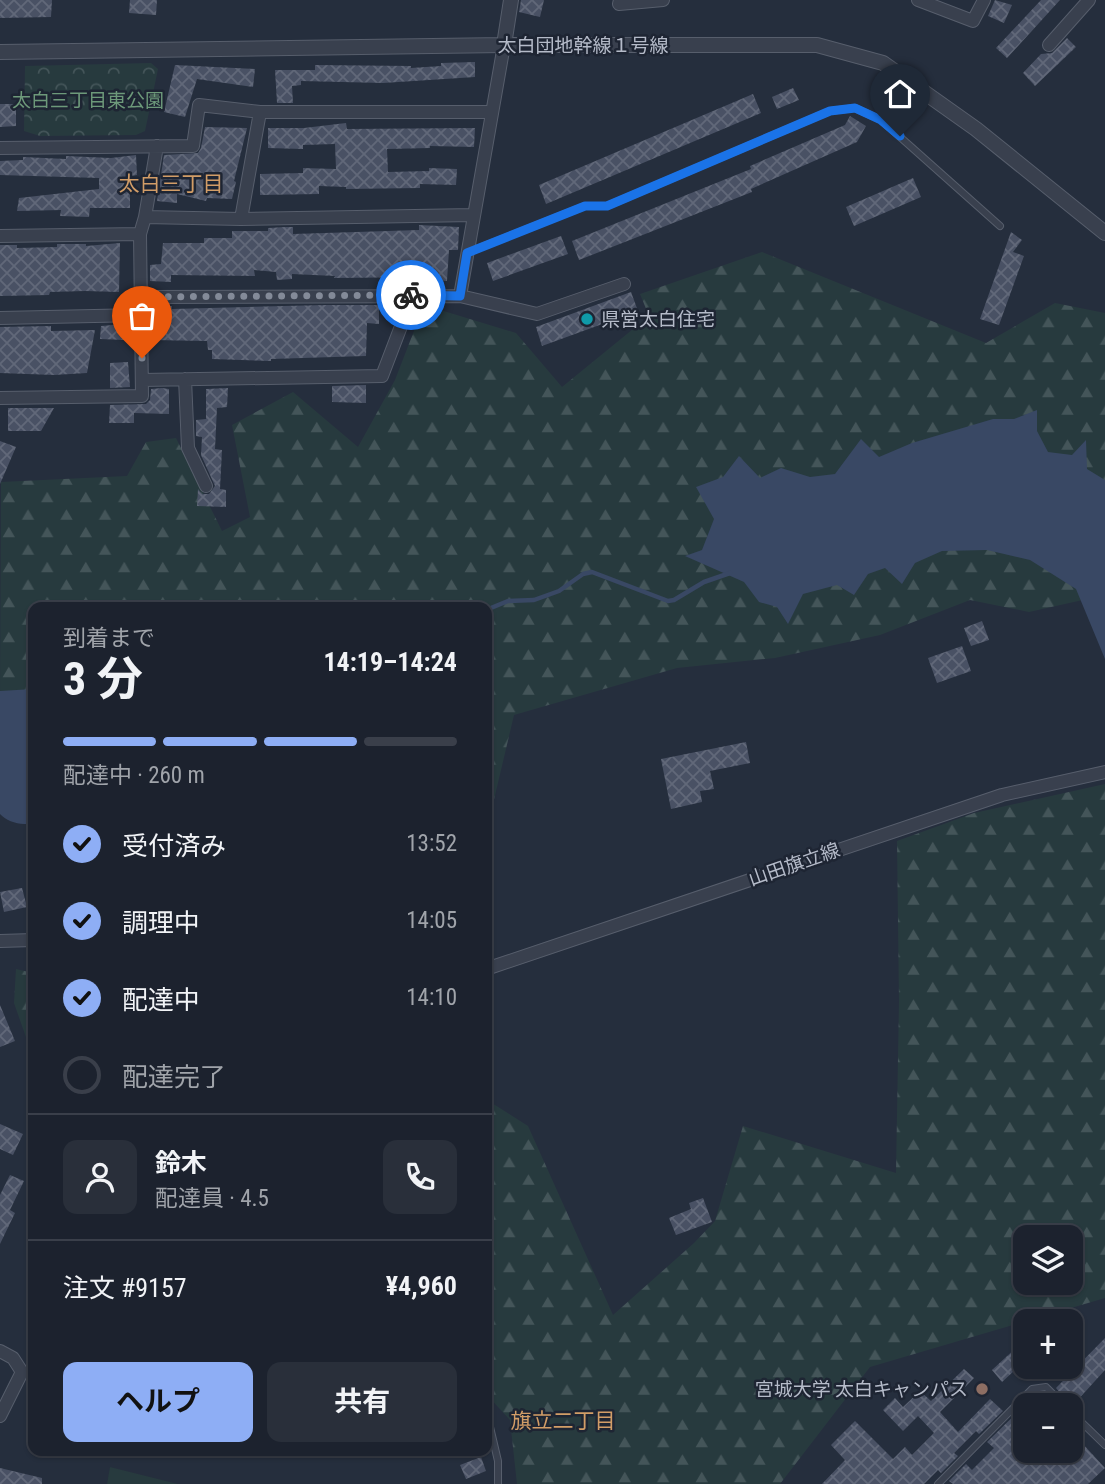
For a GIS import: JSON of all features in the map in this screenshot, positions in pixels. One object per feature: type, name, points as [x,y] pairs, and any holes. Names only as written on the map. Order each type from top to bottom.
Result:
[{"type":"street","points":[[460,296],[511,0]]},
{"type":"street","points":[[620,0],[620,4],[663,0]]},
{"type":"street","points":[[918,0],[973,21],[984,0]]},
{"type":"street","points":[[1049,45],[1090,0]]},
{"type":"street","name":"太白団地幹線１号線","points":[[0,52],[504,45],[817,45],[883,63],[976,129],[1105,233]]},
{"type":"street","points":[[0,148],[193,146],[199,105],[260,112],[491,112]]},
{"type":"street","points":[[241,219],[260,112]]},
{"type":"street","points":[[0,413],[3,398],[142,396],[140,234],[157,146]]},
{"type":"street","points":[[145,218],[473,215]]},
{"type":"street","points":[[0,236],[140,234]]},
{"type":"street","points":[[141,297],[460,296],[537,314],[624,284]]},
{"type":"street","points":[[142,380],[382,376],[413,295]]},
{"type":"street","points":[[0,318],[141,315]]},
{"type":"street","points":[[185,379],[188,448],[206,486]]},
{"type":"street","name":"山田旗立線","points":[[492,967],[1002,795],[1105,772]]},
{"type":"street","points":[[0,940],[28,940]]},
{"type":"street","points":[[0,1351],[13,1358],[22,1372],[0,1416]]},
{"type":"lane","points":[[467,253],[585,206],[607,206],[830,111],[855,108],[881,120],[1000,226]]},
{"type":"lane","points":[[1028,1393],[1032,1389],[1046,1387],[1052,1393]]},
{"type":"lane","points":[[938,1484],[1013,1408]]},
{"type":"lane","points":[[1083,1424],[1105,1445]]},
{"type":"lane","points":[[492,1436],[498,1461],[498,1484]]},
{"type":"green space","name":"太白三丁目東公園","points":[[151,63],[158,69],[145,131],[136,135],[40,136],[24,131],[25,66]]},
{"type":"green space","points":[[762,252],[986,343],[1055,303],[1105,313],[1105,595],[1029,612],[970,600],[880,635],[775,658],[677,668],[514,715],[492,808],[492,602],[28,602],[28,697],[0,705],[1,482],[127,476],[146,442],[176,438],[222,531],[250,517],[232,425],[293,392],[358,447],[395,380],[424,305],[516,333],[562,387],[649,316],[640,294]]},
{"type":"green space","points":[[1105,784],[1105,1298],[1068,1309],[1013,1309],[1013,1325],[870,1367],[780,1484],[517,1484],[510,1420],[492,1400],[492,1103],[528,1126],[613,1315],[715,1221],[743,1126],[896,1173],[899,1001],[897,841],[974,813]]},
{"type":"green space","points":[[16,969],[28,972],[28,1043],[14,1003]]},
{"type":"green space","points":[[110,1467],[178,1484],[107,1484]]},
{"type":"water","points":[[1037,410],[1037,431],[1048,452],[1072,455],[1086,440],[1087,469],[1105,480],[1105,659],[1076,589],[1030,560],[987,550],[942,551],[915,563],[902,584],[885,568],[868,574],[854,595],[837,585],[803,594],[788,624],[777,607],[759,602],[744,582],[685,556],[702,550],[714,519],[696,487],[723,477],[739,456],[760,478],[781,468],[810,477],[835,474],[861,439],[879,457],[912,443],[993,419],[1014,419]]},
{"type":"water","points":[[28,689],[28,823],[16,823],[0,814],[0,691]]},
{"type":"building","points":[[0,0],[52,0],[51,17],[0,18]]},
{"type":"building","points":[[130,0],[157,0],[156,15],[129,13]]},
{"type":"building","points":[[521,0],[544,0],[540,17],[519,12]]},
{"type":"building","points":[[995,0],[1012,5],[1004,23],[988,16]]},
{"type":"building","points":[[1041,0],[1060,0],[1007,58],[996,48]]},
{"type":"building","points":[[1067,38],[1076,47],[1035,86],[1023,73],[1041,54],[1052,53]]},
{"type":"building","points":[[475,62],[475,77],[383,83],[301,81],[301,85],[292,86],[293,103],[277,103],[275,70],[315,70],[315,65],[411,68],[441,66],[441,63]]},
{"type":"building","points":[[175,65],[255,69],[253,87],[197,79],[185,117],[164,112]]},
{"type":"building","points":[[793,88],[799,100],[777,109],[772,97]]},
{"type":"building","points":[[753,94],[761,113],[546,204],[539,185]]},
{"type":"building","points":[[0,104],[16,104],[16,126],[0,127]]},
{"type":"building","points":[[850,116],[866,126],[857,142],[751,189],[752,192],[579,260],[572,241],[751,169],[750,166],[845,125]]},
{"type":"building","points":[[346,123],[347,129],[475,128],[474,147],[387,149],[388,172],[429,171],[429,168],[457,169],[456,185],[420,184],[420,188],[346,189],[319,186],[319,194],[260,195],[260,174],[303,173],[303,168],[336,169],[335,144],[303,145],[303,149],[268,148],[268,128],[304,128]]},
{"type":"building","points":[[205,127],[247,128],[232,199],[207,198],[206,201],[177,194],[177,203],[157,201],[164,155],[198,153]]},
{"type":"building","points":[[136,155],[137,175],[130,176],[130,208],[90,208],[89,217],[60,216],[61,210],[17,211],[19,198],[99,189],[99,178],[0,175],[0,161],[23,160],[23,157],[66,159],[66,156],[111,158]]},
{"type":"building","points":[[913,178],[921,197],[854,226],[846,207]]},
{"type":"building","points":[[419,225],[459,227],[458,250],[449,250],[447,281],[430,280],[430,277],[334,278],[335,276],[292,274],[292,279],[277,280],[276,272],[254,270],[255,276],[171,275],[171,282],[150,281],[150,265],[161,264],[163,243],[204,243],[204,238],[232,238],[232,231],[268,231],[268,228],[293,227],[293,234],[419,230]]},
{"type":"building","points":[[1011,232],[1022,240],[1013,252],[1024,256],[999,325],[980,319]]},
{"type":"building","points":[[561,236],[568,254],[493,281],[487,263]]},
{"type":"building","points":[[120,243],[119,292],[50,292],[49,295],[0,296],[0,245],[17,245],[17,248]]},
{"type":"building","name":"県営太白住宅","points":[[631,292],[638,311],[542,346],[536,327]]},
{"type":"building","points":[[379,305],[379,324],[367,323],[366,356],[271,361],[212,359],[212,350],[208,350],[207,341],[150,340],[150,306],[172,306],[172,309]]},
{"type":"building","points":[[124,324],[124,340],[100,339],[101,326]]},
{"type":"building","points":[[51,326],[51,331],[95,330],[87,373],[0,373],[0,327]]},
{"type":"building","points":[[128,362],[130,387],[110,388],[110,363]]},
{"type":"building","points":[[366,385],[366,403],[332,402],[332,386]]},
{"type":"building","points":[[228,388],[227,407],[217,408],[215,449],[222,450],[220,489],[226,490],[226,507],[197,506],[198,489],[202,494],[209,494],[215,486],[201,455],[202,437],[196,436],[196,420],[206,419],[206,389]]},
{"type":"building","points":[[151,389],[169,389],[169,414],[134,413],[134,423],[109,423],[110,405],[146,404],[150,400]]},
{"type":"building","points":[[8,408],[54,408],[41,431],[8,431]]},
{"type":"building","points":[[0,441],[16,447],[0,484]]},
{"type":"building","points":[[982,621],[989,640],[971,646],[964,628]]},
{"type":"building","points":[[962,646],[971,671],[937,683],[928,658]]},
{"type":"building","points":[[746,742],[750,763],[710,771],[714,789],[700,791],[702,802],[671,809],[661,759]]},
{"type":"building","points":[[22,888],[27,907],[4,912],[0,892]]},
{"type":"building","points":[[0,1005],[15,1041],[0,1047]]},
{"type":"building","points":[[0,1124],[23,1134],[13,1155],[0,1149]]},
{"type":"building","points":[[10,1175],[24,1181],[10,1210],[15,1213],[0,1244],[0,1195]]},
{"type":"building","points":[[703,1198],[712,1222],[676,1235],[669,1218],[691,1209],[689,1203]]},
{"type":"building","points":[[1105,1338],[1105,1370],[1083,1394],[1060,1393],[1056,1388],[1065,1379],[1083,1379],[1083,1360]]},
{"type":"building","points":[[1013,1351],[1013,1372],[1002,1382],[992,1370]]},
{"type":"building","points":[[964,1369],[974,1378],[940,1412],[958,1432],[990,1399],[1003,1411],[979,1434],[976,1431],[954,1453],[958,1456],[941,1473],[938,1470],[924,1484],[822,1484],[845,1460],[831,1445],[855,1421],[893,1459],[905,1447],[912,1455],[934,1433],[918,1416],[903,1431],[883,1410],[895,1398],[903,1407],[920,1391],[931,1401]]},
{"type":"building","points":[[1013,1417],[1013,1463],[1083,1463],[1083,1444],[1105,1468],[1088,1484],[953,1484],[949,1481],[966,1464],[972,1470],[994,1448],[987,1442]]},
{"type":"building","points":[[481,1457],[486,1471],[466,1479],[460,1465]]},
{"type":"building","points":[[0,1468],[42,1478],[42,1484],[0,1484]]},
{"type":"waterway","points":[[492,608],[508,601],[534,600],[559,591],[583,574],[592,572],[668,601],[704,582],[730,573]]},
{"type":"way so far","points":[[142,358],[141,297],[411,295]]},
{"type":"place","name":"県営太白住宅","points":[[587,319]]},
{"type":"place","name":"宮城大学 太白キャンパス","points":[[982,1389]]},
{"type":"district","name":"太白三丁目","points":[[171,184]]},
{"type":"district","name":"旗立二丁目","points":[[563,1421]]},
{"type":"route","points":[[411,295],[460,296],[467,253],[585,206],[607,206],[830,111],[855,108],[881,120],[900,136]]}]
